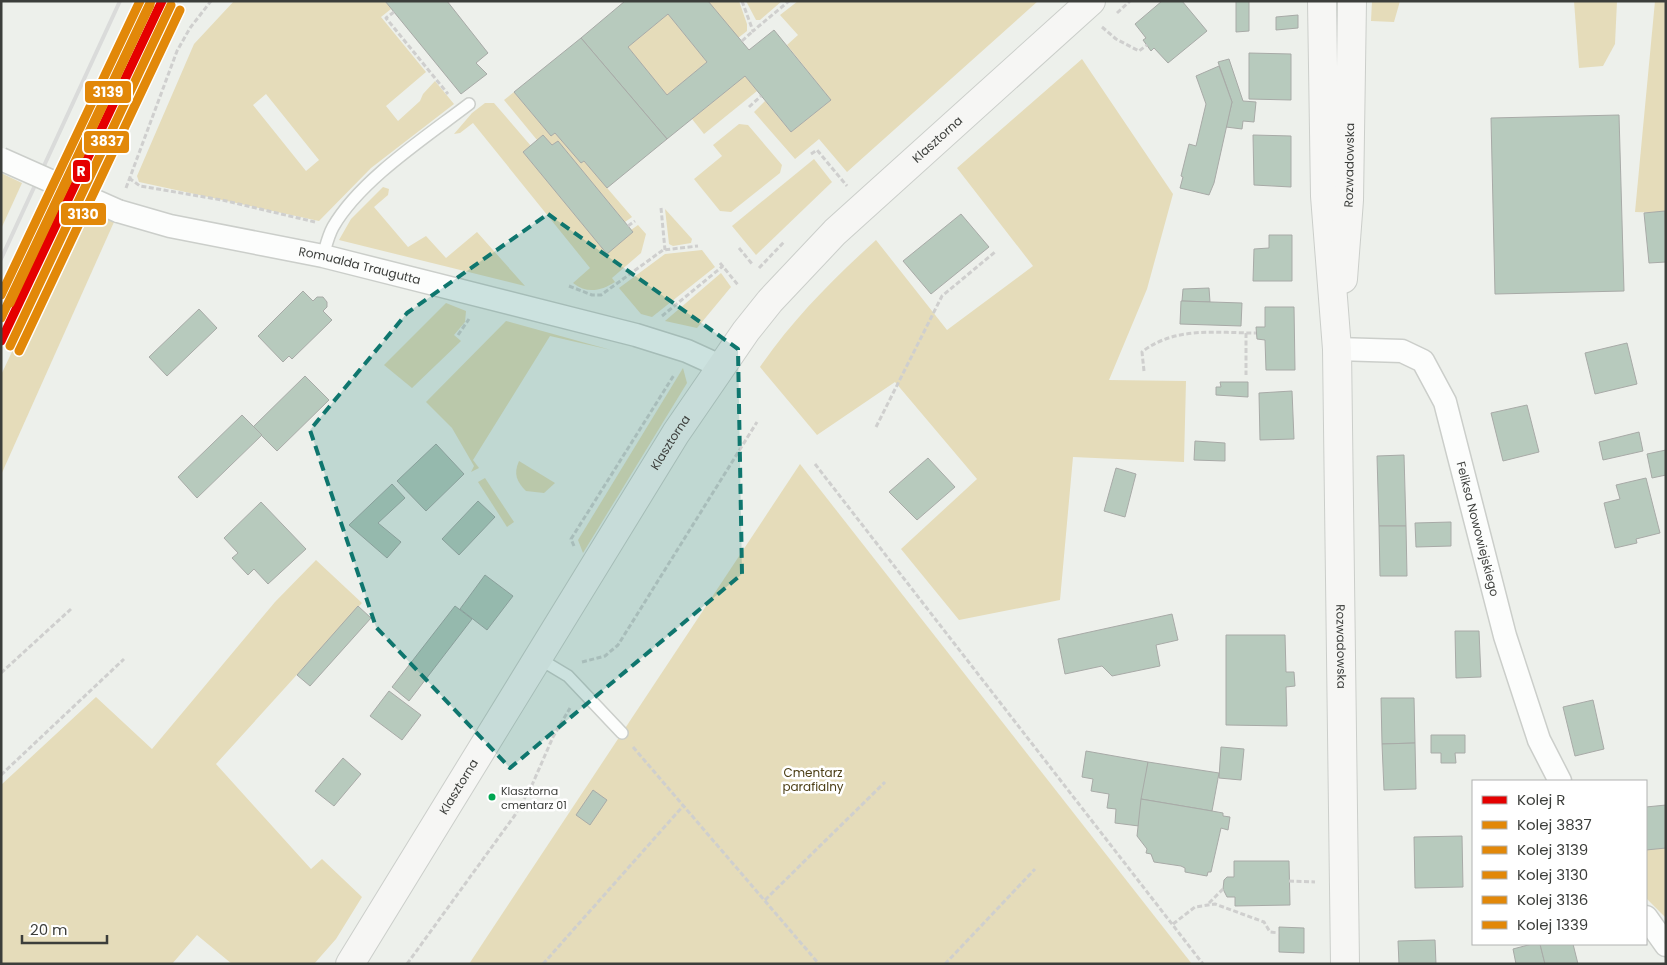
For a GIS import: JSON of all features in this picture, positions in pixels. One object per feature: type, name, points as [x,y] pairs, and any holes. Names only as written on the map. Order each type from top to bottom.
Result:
[{"type":"street","name":"Rozwadowska","points":[[1322,1],[1325,196],[1337,339],[1345,964]]},
{"type":"street","name":"Rozwadowska","points":[[1337,339],[1348,236],[1352,1]]},
{"type":"street","name":"Klasztorna","points":[[350,964],[671,441],[720,366],[770,301],[836,232],[1100,11]]},
{"type":"street","name":"Romualda Traugutta","points":[[1,159],[118,212],[170,226],[323,256],[650,338],[720,366]]},
{"type":"street","name":"Feliksa Nowowiejskiego","points":[[1337,339],[1402,351],[1423,361],[1445,402],[1505,636],[1539,740],[1559,780]]},
{"type":"street","points":[[1647,918],[1666,945]]},
{"type":"lane","points":[[323,256],[332,228],[364,188],[465,107]]},
{"type":"lane","points":[[538,658],[562,672],[622,733]]},
{"type":"path","points":[[211,1],[190,28],[177,51],[129,178],[140,186],[222,200],[332,228]]},
{"type":"path","points":[[742,1],[753,31]]},
{"type":"path","points":[[742,41],[789,1]]},
{"type":"path","points":[[1116,14],[1130,1]]},
{"type":"path","points":[[1100,11],[1102,26],[1116,39],[1139,51],[1146,45]]},
{"type":"path","points":[[394,12],[386,18],[465,107]]},
{"type":"path","points":[[1097,30],[1102,26]]},
{"type":"path","points":[[749,107],[761,96]]},
{"type":"path","points":[[811,154],[817,150],[847,186]]},
{"type":"path","points":[[660,208],[665,250]]},
{"type":"path","points":[[628,226],[635,221]]},
{"type":"path","points":[[569,286],[592,295],[601,295],[665,250],[698,246]]},
{"type":"path","points":[[739,248],[753,265]]},
{"type":"path","points":[[876,427],[942,296],[995,252]]},
{"type":"path","points":[[660,318],[722,265],[738,285]]},
{"type":"path","points":[[458,334],[467,324],[469,316]]},
{"type":"path","points":[[1144,371],[1142,352],[1153,343],[1165,338],[1195,332],[1256,334]]},
{"type":"path","points":[[1246,333],[1246,375]]},
{"type":"path","points":[[577,554],[572,539],[677,369]]},
{"type":"path","points":[[562,672],[588,660],[605,656],[618,645],[757,422]]},
{"type":"path","points":[[815,464],[1203,964]]},
{"type":"path","points":[[1,673],[71,609]]},
{"type":"path","points":[[1,775],[124,659]]},
{"type":"path","points":[[408,964],[451,906],[528,793],[553,737],[568,713],[576,685]]},
{"type":"path","points":[[622,733],[819,964]]},
{"type":"path","points":[[765,900],[885,782]]},
{"type":"path","points":[[543,964],[684,805]]},
{"type":"path","points":[[945,964],[1035,869]]},
{"type":"path","points":[[1289,882],[1315,882]]},
{"type":"path","points":[[1173,924],[1195,907],[1208,903],[1223,889]]},
{"type":"path","points":[[1208,903],[1264,922],[1270,932],[1279,933]]},
{"type":"highlighted area","points":[[548,214],[738,349],[742,574],[510,768],[376,627],[310,430],[407,313]]},
{"type":"green space","points":[[234,1],[385,1],[391,9],[381,17],[426,72],[386,106],[398,121],[420,101],[423,94],[435,81],[454,104],[371,168],[319,221],[139,182],[137,176],[194,44]],"holes":[[[266,94],[319,160],[306,171],[253,105]]]},
{"type":"green space","points":[[708,1],[739,1],[747,24],[747,31],[738,38]]},
{"type":"green space","points":[[746,1],[782,1],[760,20],[756,20]]},
{"type":"green space","points":[[798,1],[1038,1],[847,172],[819,139],[795,159],[754,112],[765,101],[791,132],[831,100],[787,45],[798,35],[780,15]]},
{"type":"green space","points":[[1372,1],[1400,1],[1394,22],[1371,21]]},
{"type":"green space","points":[[1574,1],[1617,1],[1615,44],[1603,66],[1579,68]]},
{"type":"green space","points":[[1655,1],[1666,1],[1666,213],[1635,212]]},
{"type":"green space","points":[[668,14],[707,62],[667,95],[628,47]]},
{"type":"green space","points":[[1082,59],[1173,194],[1147,289],[1109,380],[1186,381],[1184,462],[1073,457],[1060,600],[959,620],[901,549],[977,479],[895,382],[817,435],[760,367],[786,332],[814,300],[876,240],[947,330],[1033,266],[957,168]]},
{"type":"green space","points":[[745,76],[757,91],[704,134],[692,119]]},
{"type":"green space","points":[[514,92],[551,136],[555,133],[581,163],[584,161],[632,217],[625,222],[558,141],[552,145],[543,135],[537,140],[504,100]]},
{"type":"green space","points":[[485,103],[494,103],[531,146],[523,152],[607,254],[633,232],[631,230],[638,225],[646,234],[641,253],[612,278],[615,282],[594,290],[584,289],[573,283],[590,268],[473,123],[460,133],[454,134],[472,113]]},
{"type":"green space","points":[[739,124],[748,125],[782,165],[780,173],[731,212],[720,211],[694,179],[722,156],[713,145]]},
{"type":"green space","points":[[814,159],[832,182],[756,255],[732,226]]},
{"type":"green space","points":[[1,173],[22,183],[1,229]]},
{"type":"green space","points":[[383,187],[389,189],[388,195],[374,207],[408,247],[426,236],[446,258],[477,232],[525,286],[339,240],[351,219]]},
{"type":"green space","points":[[81,206],[114,222],[1,475],[1,375]]},
{"type":"green space","points":[[665,209],[692,239],[691,243],[673,246],[669,244]]},
{"type":"green space","points":[[702,250],[715,267],[652,317],[641,314],[619,288],[665,254]]},
{"type":"green space","points":[[721,273],[731,287],[697,328],[665,321]]},
{"type":"green space","points":[[446,303],[466,311],[465,322],[454,335],[461,341],[412,388],[384,365]]},
{"type":"green space","points":[[506,321],[611,350],[550,336],[473,460],[479,468],[471,472],[474,466],[452,428],[426,402]]},
{"type":"green space","points":[[683,368],[687,383],[583,553],[578,540]]},
{"type":"green space","points":[[519,461],[555,483],[544,493],[526,491],[520,484],[516,474]]},
{"type":"green space","name":"Cmentarz parafialny","points":[[800,464],[1192,964],[469,964]]},
{"type":"green space","points":[[485,478],[514,522],[507,527],[478,482]]},
{"type":"green space","points":[[316,560],[362,603],[216,764],[311,869],[322,859],[362,897],[336,939],[314,964],[232,964],[197,935],[172,964],[1,964],[1,785],[96,697],[152,749],[275,602]]},
{"type":"green space","points":[[1666,847],[1666,918],[1647,899],[1647,848]]},
{"type":"building","points":[[385,1],[447,1],[488,53],[476,63],[487,74],[461,94]]},
{"type":"building","points":[[625,1],[708,1],[749,50],[774,30],[831,100],[791,132],[745,76],[667,139],[581,38]],"holes":[[[668,14],[707,62],[667,95],[628,47]]]},
{"type":"building","points":[[1162,1],[1182,1],[1207,31],[1168,63],[1154,48],[1151,51],[1143,40],[1146,38],[1135,24]]},
{"type":"building","points":[[1236,1],[1249,1],[1249,31],[1236,32]]},
{"type":"building","points":[[1298,15],[1298,28],[1276,30],[1276,17]]},
{"type":"building","points":[[581,38],[667,139],[607,188],[584,161],[581,163],[555,133],[551,136],[514,92]]},
{"type":"building","points":[[1249,53],[1291,54],[1291,100],[1249,99]]},
{"type":"building","points":[[1229,59],[1243,101],[1256,102],[1254,122],[1243,121],[1242,129],[1226,127],[1232,102],[1218,62]]},
{"type":"building","points":[[1219,66],[1232,102],[1214,183],[1209,195],[1180,188],[1189,144],[1196,146],[1206,104],[1196,76]]},
{"type":"building","points":[[1619,115],[1624,291],[1495,294],[1491,118]]},
{"type":"building","points":[[543,135],[552,145],[558,141],[633,232],[607,254],[523,152]]},
{"type":"building","points":[[1253,135],[1291,136],[1291,187],[1254,185]]},
{"type":"building","points":[[1665,211],[1666,262],[1649,263],[1644,213]]},
{"type":"building","points":[[961,214],[989,247],[931,294],[903,261]]},
{"type":"building","points":[[1269,235],[1292,235],[1292,281],[1253,281],[1254,249],[1269,248]]},
{"type":"building","points":[[1209,288],[1210,302],[1182,301],[1183,289]]},
{"type":"building","points":[[303,291],[313,301],[317,297],[323,297],[327,302],[327,307],[323,311],[332,320],[292,359],[289,356],[283,362],[258,336]]},
{"type":"building","points":[[1181,301],[1242,303],[1241,326],[1180,324]]},
{"type":"building","points":[[1265,307],[1294,307],[1295,370],[1266,370],[1265,340],[1257,339],[1256,327],[1265,327]]},
{"type":"building","points":[[199,309],[217,328],[167,376],[149,357]]},
{"type":"building","points":[[1627,343],[1637,384],[1595,394],[1585,353]]},
{"type":"building","points":[[305,376],[329,400],[277,451],[253,427]]},
{"type":"building","points":[[1220,382],[1248,382],[1248,397],[1216,395],[1216,387],[1221,387]]},
{"type":"building","points":[[1292,391],[1294,439],[1260,440],[1259,393]]},
{"type":"building","points":[[1527,405],[1539,452],[1503,461],[1491,413]]},
{"type":"building","points":[[242,415],[262,435],[197,498],[178,477]]},
{"type":"building","points":[[1639,432],[1643,451],[1603,460],[1599,442]]},
{"type":"building","points":[[1195,441],[1225,443],[1225,461],[1194,460]]},
{"type":"building","points":[[436,444],[464,474],[426,511],[397,481]]},
{"type":"building","points":[[1666,450],[1666,475],[1652,478],[1647,454]]},
{"type":"building","points":[[1404,455],[1406,526],[1379,526],[1377,456]]},
{"type":"building","points":[[928,458],[955,487],[917,520],[889,492]]},
{"type":"building","points":[[1116,468],[1136,474],[1125,517],[1104,511]]},
{"type":"building","points":[[1646,478],[1660,533],[1636,539],[1637,543],[1615,548],[1604,503],[1620,499],[1616,485]]},
{"type":"building","points":[[392,484],[405,498],[378,523],[401,542],[387,558],[349,525]]},
{"type":"building","points":[[478,501],[495,517],[459,555],[442,539]]},
{"type":"building","points":[[261,502],[306,549],[268,584],[254,569],[248,575],[232,558],[238,553],[224,538]]},
{"type":"building","points":[[1451,522],[1451,546],[1416,547],[1415,523]]},
{"type":"building","points":[[1379,526],[1406,526],[1407,576],[1380,576]]},
{"type":"building","points":[[485,575],[513,596],[487,630],[460,609]]},
{"type":"building","points":[[358,606],[371,618],[310,686],[297,675]]},
{"type":"building","points":[[455,606],[472,619],[409,701],[392,687]]},
{"type":"building","points":[[1172,614],[1178,640],[1156,645],[1160,666],[1112,676],[1102,666],[1065,674],[1058,639]]},
{"type":"building","points":[[1455,631],[1479,631],[1481,677],[1456,678]]},
{"type":"building","points":[[1226,635],[1285,635],[1286,672],[1294,672],[1295,686],[1286,687],[1287,726],[1226,725]]},
{"type":"building","points":[[389,691],[421,715],[402,740],[370,716]]},
{"type":"building","points":[[1381,698],[1414,698],[1415,743],[1382,744]]},
{"type":"building","points":[[1593,700],[1604,749],[1575,756],[1563,707]]},
{"type":"building","points":[[1431,735],[1465,735],[1465,753],[1455,753],[1456,763],[1441,763],[1441,753],[1431,753]]},
{"type":"building","points":[[1415,743],[1416,789],[1384,790],[1382,744]]},
{"type":"building","points":[[1221,747],[1244,749],[1241,780],[1219,778]]},
{"type":"building","points":[[1086,751],[1148,762],[1139,826],[1115,823],[1116,809],[1107,808],[1109,794],[1091,791],[1093,779],[1082,777]]},
{"type":"building","points":[[343,758],[361,774],[334,806],[315,791]]},
{"type":"building","points":[[1148,762],[1219,773],[1212,811],[1141,799]]},
{"type":"building","points":[[593,790],[607,800],[590,825],[576,815]]},
{"type":"building","points":[[1141,799],[1223,813],[1223,816],[1230,817],[1228,830],[1221,828],[1211,872],[1208,872],[1207,876],[1185,872],[1185,868],[1181,866],[1154,862],[1151,854],[1146,853],[1147,849],[1137,836]]},
{"type":"building","points":[[1666,805],[1666,848],[1647,850],[1647,807]]},
{"type":"building","points":[[1462,836],[1463,887],[1415,888],[1414,837]]},
{"type":"building","points":[[1234,861],[1289,861],[1290,905],[1235,906],[1235,897],[1227,897],[1223,889],[1224,880],[1227,877],[1234,877]]},
{"type":"building","points":[[1279,927],[1304,928],[1304,953],[1279,952]]},
{"type":"building","points":[[1435,940],[1436,964],[1399,964],[1398,941]]},
{"type":"building","points":[[1528,945],[1540,945],[1545,964],[1516,964],[1513,949]]},
{"type":"building","points":[[1540,945],[1573,945],[1578,964],[1545,964]]},
{"type":"railway","points":[[1,259],[120,1]]},
{"type":"rail line","name":"3136","points":[[1,295],[140,1]]},
{"type":"rail line","name":"3139","points":[[1,318],[151,1]]},
{"type":"rail line","name":"R","points":[[1,341],[162,1]]},
{"type":"rail line","name":"1339","points":[[10,303],[150,5]]},
{"type":"rail line","name":"3837","points":[[10,346],[171,5]]},
{"type":"rail line","name":"3130","points":[[19,351],[180,10]]},
{"type":"place","name":"Klasztorna cmentarz 01","points":[[492,797]]}]
